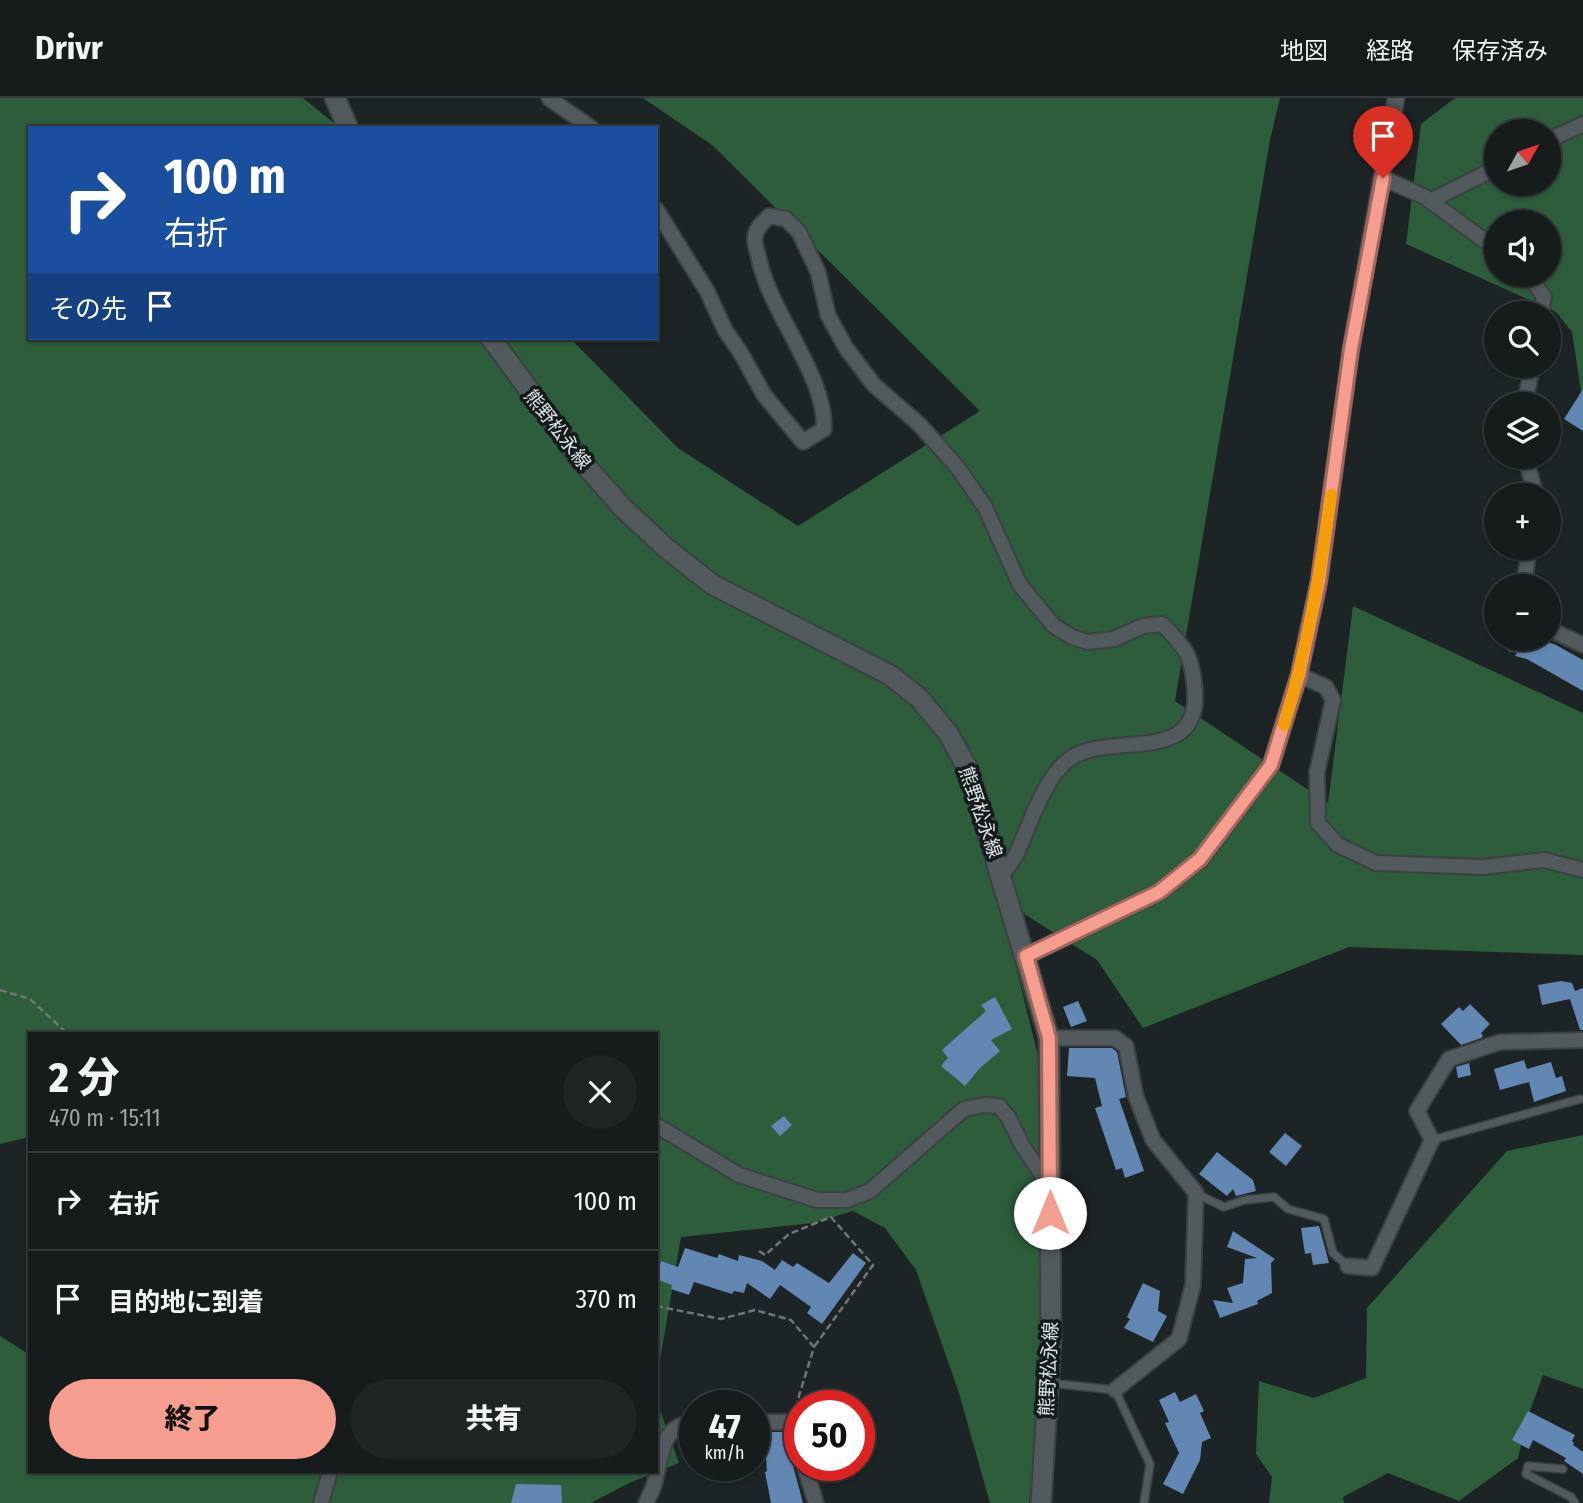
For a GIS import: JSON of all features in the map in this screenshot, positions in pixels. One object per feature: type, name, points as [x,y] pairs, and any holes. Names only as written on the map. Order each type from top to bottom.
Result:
[{"type":"main road","points":[[334,98],[347,126]]},
{"type":"main road","name":"熊野松永線","points":[[492,340],[578,457],[624,509],[666,548],[713,585],[890,675],[919,698],[948,733],[970,771],[1049,1038],[1051,1339],[1041,1503]]},
{"type":"street","points":[[549,98],[588,126]]},
{"type":"street","points":[[1026,956],[1159,892],[1200,859],[1271,765],[1299,675],[1319,581],[1351,349],[1396,98]]},
{"type":"street","points":[[1561,134],[1583,124]]},
{"type":"street","points":[[1430,201],[1484,173]]},
{"type":"street","points":[[1383,178],[1430,201],[1484,240]]},
{"type":"street","points":[[658,212],[707,291],[725,330],[764,395],[803,442],[824,429],[825,410],[761,270],[754,237],[757,228],[769,216],[786,219],[799,232],[818,272],[828,315],[846,348],[874,385],[920,425],[958,468],[985,507],[1020,586],[1054,626],[1072,637],[1088,642],[1114,639],[1143,626],[1162,624],[1184,646],[1194,674],[1195,707],[1191,721],[1179,733],[1165,741],[1101,748],[1077,754],[1065,762],[1032,814],[1016,856],[1002,875]]},
{"type":"street","points":[[1561,635],[1583,645]]},
{"type":"street","points":[[1299,675],[1326,687],[1333,700],[1317,772],[1318,823],[1338,845],[1377,863],[1483,867],[1544,860],[1583,870]]},
{"type":"street","points":[[1049,1038],[1115,1038],[1126,1046],[1136,1097],[1153,1139],[1196,1193],[1193,1285],[1179,1339],[1115,1390]]},
{"type":"street","points":[[1349,1266],[1372,1268],[1432,1140],[1418,1111],[1449,1059],[1500,1042],[1583,1040]]},
{"type":"street","points":[[658,1126],[739,1175],[817,1200],[847,1200],[870,1191],[964,1109],[984,1105],[999,1107],[1008,1117],[1022,1145],[1050,1188]]},
{"type":"street","points":[[658,1466],[663,1444],[670,1431],[679,1427]]},
{"type":"street","points":[[321,1503],[330,1473]]},
{"type":"street","points":[[646,1503],[656,1473]]},
{"type":"street","points":[[809,1481],[817,1503]]},
{"type":"lane","points":[[1432,1140],[1580,1099]]},
{"type":"lane","points":[[1196,1193],[1224,1207],[1244,1200],[1274,1197],[1288,1209],[1324,1219],[1333,1253],[1349,1266]]},
{"type":"lane","points":[[1048,1383],[1115,1390],[1150,1464],[1144,1503]]},
{"type":"lane","points":[[1563,1469],[1528,1466],[1526,1474],[1572,1497],[1575,1503]]},
{"type":"path","points":[[0,990],[30,999],[66,1032]]},
{"type":"path","points":[[759,1251],[765,1255],[789,1234],[831,1217],[873,1265],[814,1347],[800,1390]]},
{"type":"path","points":[[658,1306],[721,1319],[755,1310],[791,1320],[814,1347]]},
{"type":"green space","points":[[0,98],[303,98],[338,126],[28,126],[28,340],[572,340],[678,448],[798,526],[980,411],[712,145],[643,98],[1280,98],[1270,140],[1175,701],[1328,803],[1353,606],[1583,713],[1583,955],[1349,947],[1143,1028],[1097,960],[999,898],[1045,1084],[1041,1391],[1029,1503],[990,1503],[959,1393],[916,1270],[885,1228],[853,1211],[813,1223],[681,1237],[658,1371],[658,1032],[28,1032],[28,1137],[0,1144]]},
{"type":"green space","points":[[1455,98],[1583,98],[1583,404],[1572,332],[1561,318],[1561,301],[1532,301],[1501,287],[1561,287],[1561,210],[1484,210],[1484,279],[1406,244],[1421,124]]},
{"type":"green space","points":[[1583,1135],[1583,1389],[1543,1375],[1527,1419],[1518,1458],[1459,1501],[1388,1473],[1343,1497],[1344,1503],[1269,1503],[1272,1477],[1256,1454],[1259,1381],[1314,1398],[1366,1378],[1367,1308],[1507,1151]]},
{"type":"green space","points":[[0,1336],[28,1354],[28,1473],[654,1473],[591,1503],[0,1503]]},
{"type":"green space","points":[[658,1405],[679,1463],[658,1471]]},
{"type":"building","points":[[1583,389],[1583,431],[1564,419]]},
{"type":"building","points":[[1561,648],[1583,660],[1583,691],[1527,659],[1515,656],[1517,653],[1508,651],[1561,651]]},
{"type":"building","points":[[1561,981],[1572,983],[1575,991],[1583,988],[1583,1030],[1580,1030],[1570,999],[1542,1005],[1538,985]]},
{"type":"building","points":[[995,997],[1012,1029],[991,1040],[1000,1051],[979,1069],[965,1086],[941,1066],[948,1058],[942,1050],[986,1011],[981,1005]]},
{"type":"building","points":[[1078,1001],[1087,1021],[1071,1027],[1063,1007]]},
{"type":"building","points":[[1470,1004],[1490,1024],[1481,1033],[1481,1038],[1461,1045],[1441,1024],[1459,1007],[1463,1011]]},
{"type":"building","points":[[1069,1048],[1112,1048],[1117,1052],[1126,1097],[1119,1099],[1144,1171],[1125,1178],[1122,1168],[1116,1170],[1095,1108],[1102,1106],[1095,1078],[1067,1076]]},
{"type":"building","points":[[1524,1060],[1527,1069],[1551,1062],[1556,1078],[1562,1076],[1566,1091],[1534,1102],[1529,1082],[1500,1090],[1494,1069]]},
{"type":"building","points":[[1469,1063],[1471,1075],[1458,1078],[1456,1067]]},
{"type":"building","points":[[784,1116],[792,1125],[780,1136],[771,1126]]},
{"type":"building","points":[[1285,1133],[1302,1146],[1286,1166],[1269,1152]]},
{"type":"building","points":[[1217,1152],[1253,1180],[1256,1191],[1236,1196],[1233,1189],[1227,1196],[1199,1174]]},
{"type":"building","points":[[1319,1226],[1329,1263],[1313,1265],[1311,1253],[1305,1254],[1301,1228]]},
{"type":"building","points":[[1233,1231],[1275,1259],[1271,1263],[1272,1293],[1257,1301],[1258,1304],[1220,1318],[1213,1300],[1233,1303],[1227,1288],[1243,1283],[1245,1259],[1257,1258],[1227,1247]]},
{"type":"building","points":[[685,1248],[717,1258],[719,1254],[738,1261],[739,1255],[762,1261],[775,1270],[782,1260],[793,1267],[797,1263],[829,1283],[853,1253],[866,1263],[822,1324],[807,1313],[811,1307],[780,1285],[770,1299],[747,1283],[744,1293],[734,1291],[732,1294],[694,1282],[689,1295],[671,1289],[672,1285],[658,1280],[661,1261],[678,1267]]},
{"type":"building","points":[[1143,1283],[1160,1291],[1158,1311],[1167,1316],[1153,1342],[1124,1328]]},
{"type":"building","points":[[1175,1392],[1180,1402],[1196,1394],[1204,1411],[1200,1413],[1211,1438],[1202,1442],[1200,1460],[1183,1494],[1163,1484],[1179,1453],[1165,1423],[1169,1422],[1159,1400]]},
{"type":"building","points":[[1528,1411],[1575,1435],[1573,1445],[1583,1452],[1583,1474],[1564,1461],[1566,1458],[1533,1440],[1529,1449],[1512,1440]]},
{"type":"building","points":[[770,1432],[784,1432],[784,1481],[797,1481],[803,1503],[771,1503],[767,1481],[770,1481]]},
{"type":"building","points":[[516,1484],[561,1485],[562,1503],[511,1503]]},
{"type":"slow traffic","points":[[1284,725],[1299,675],[1319,581],[1331,495]]},
{"type":"route","points":[[1050,1213],[1049,1038],[1026,956],[1159,892],[1200,859],[1271,765],[1299,675],[1319,581],[1351,349],[1383,178]]}]
